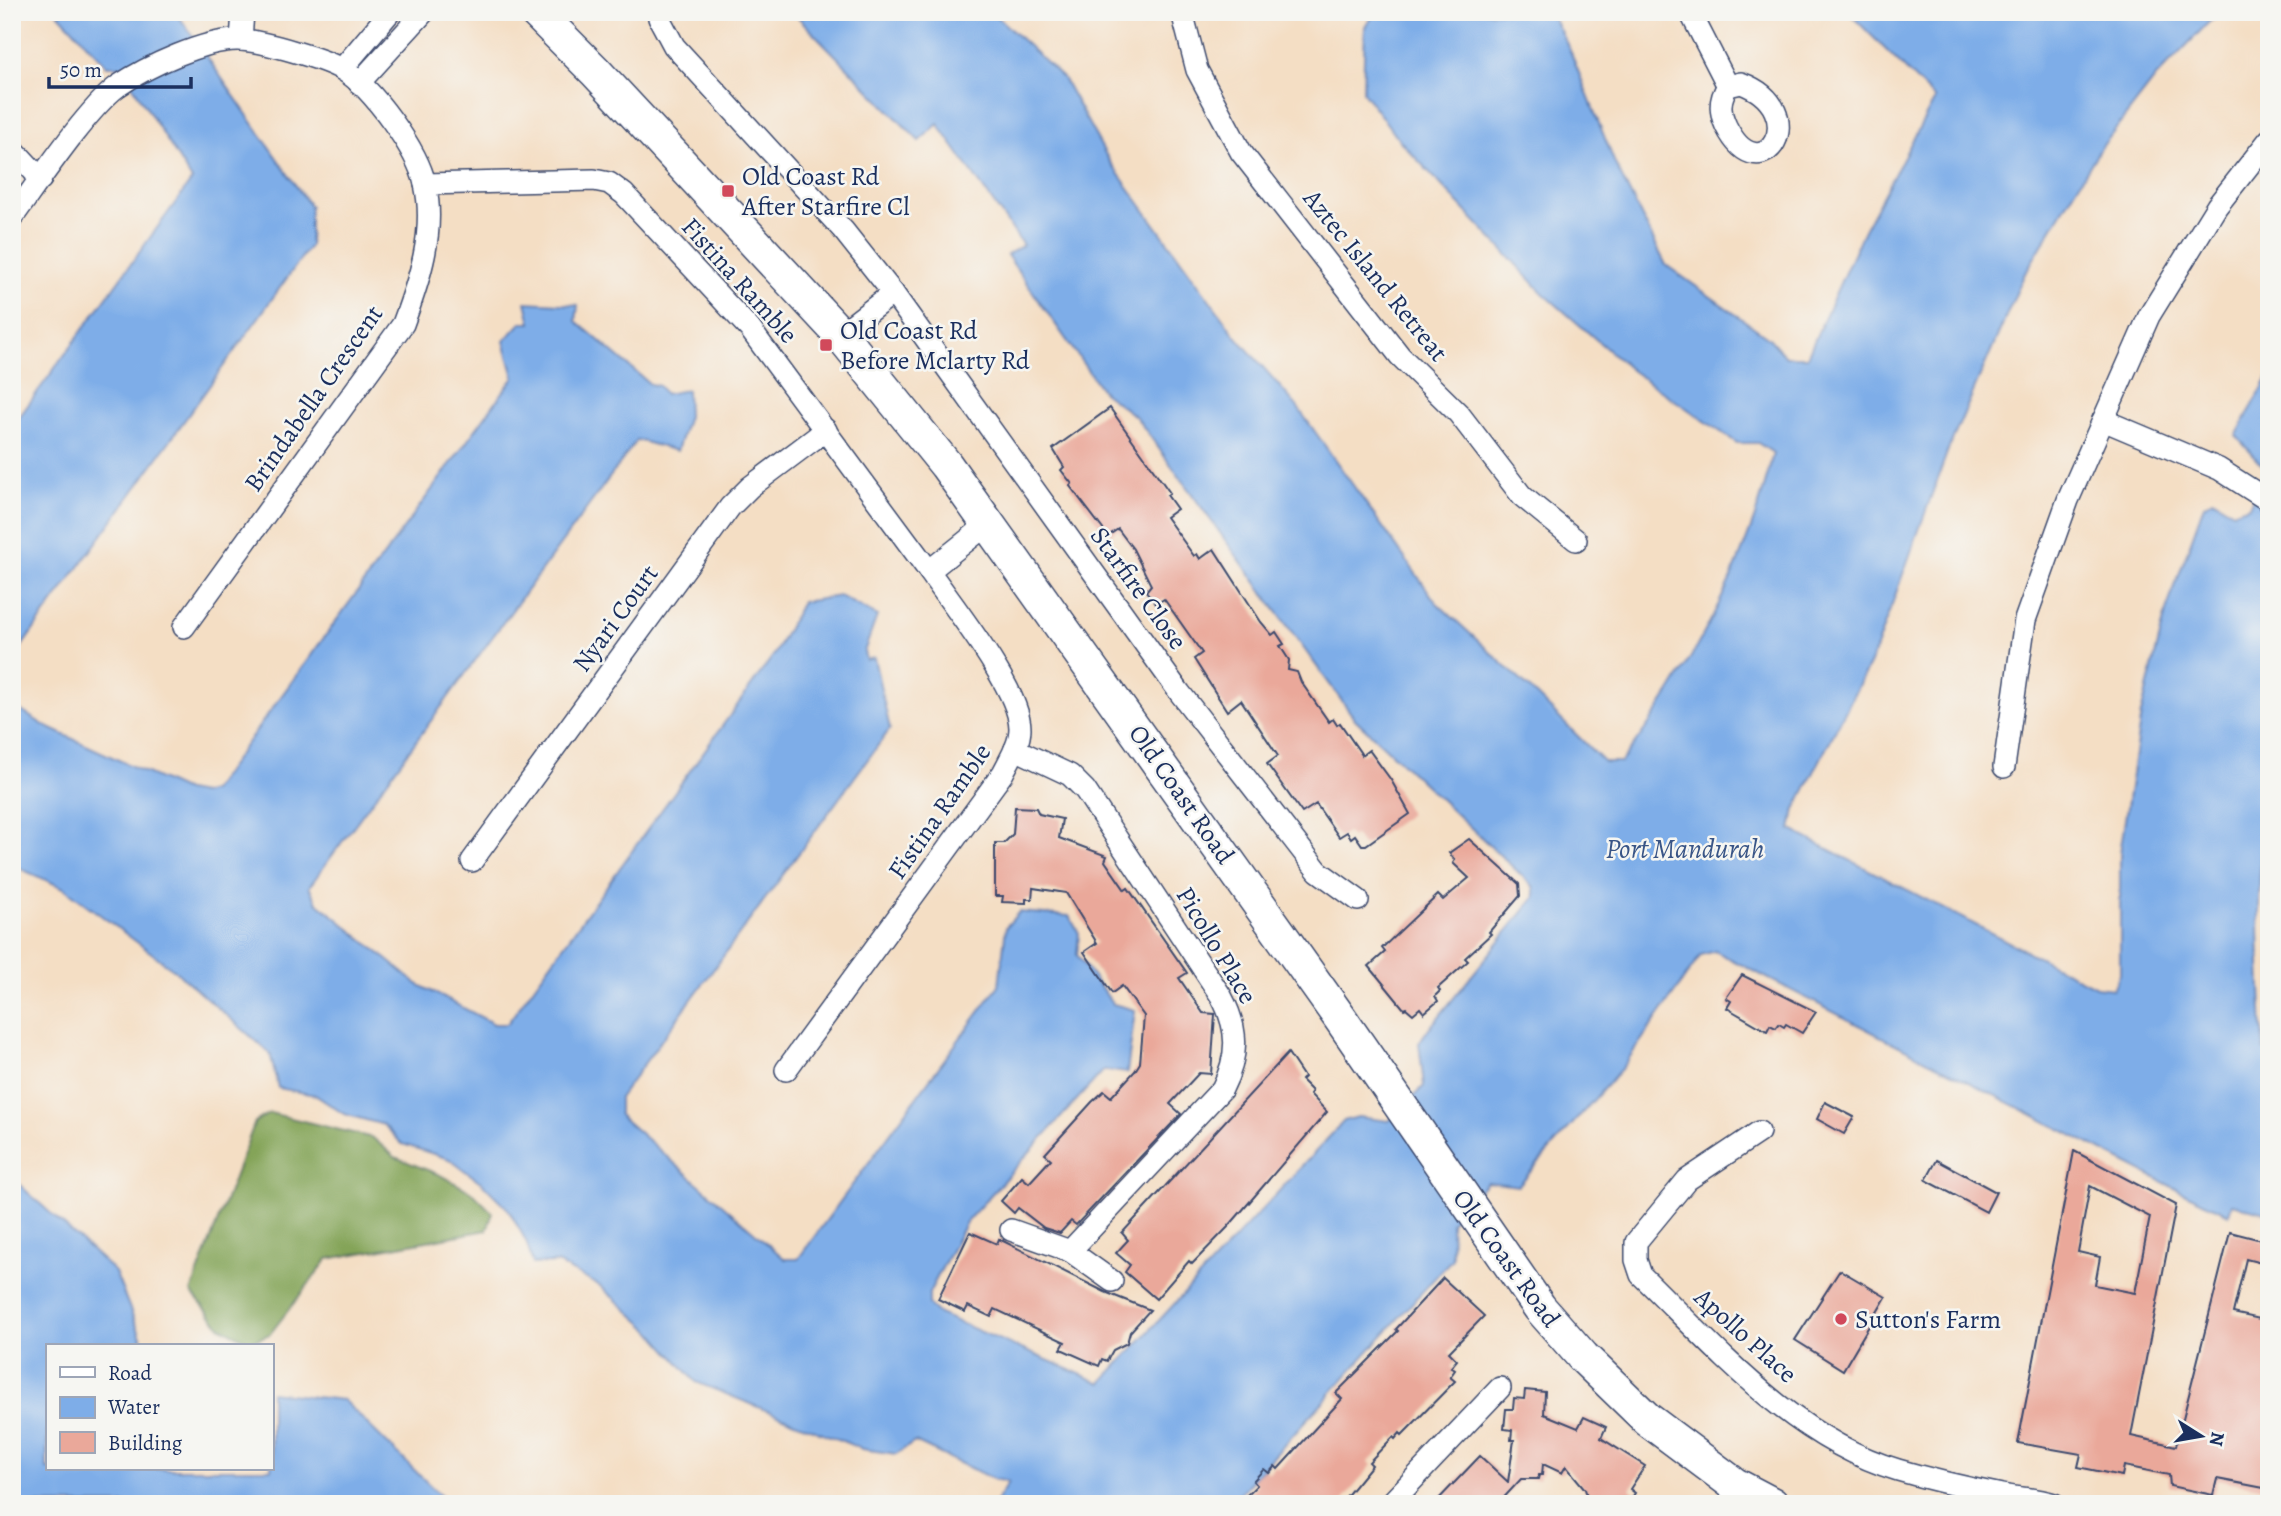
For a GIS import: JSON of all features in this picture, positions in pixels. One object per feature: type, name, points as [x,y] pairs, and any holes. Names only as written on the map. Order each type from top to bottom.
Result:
[{"type":"main road","name":"Old Coast Road","points":[[536,12],[595,71],[840,334],[946,465],[1540,1308],[1613,1387],[1647,1419],[1734,1483],[1772,1504]]},
{"type":"main road","name":"Old Coast Road","points":[[556,12],[595,71]]},
{"type":"street","points":[[241,40],[243,12]]},
{"type":"street","points":[[342,69],[390,12]]},
{"type":"street","points":[[359,83],[424,12]]},
{"type":"street","name":"Aztec Island Retreat","points":[[1182,12],[1197,70],[1241,152],[1400,356],[1459,414],[1522,496],[1576,540]]},
{"type":"street","points":[[1690,12],[1728,86]]},
{"type":"street","name":"Starfire Close","points":[[657,14],[674,46],[843,230],[893,293],[1180,693],[1318,872],[1358,900]]},
{"type":"street","name":"Brindabella Crescent","points":[[12,218],[117,87],[167,60],[209,44],[241,40],[295,53],[342,69],[359,83],[393,121],[425,184],[427,231],[420,277],[403,324],[184,627]]},
{"type":"street","points":[[2004,767],[2025,620],[2068,500],[2149,316],[2217,206],[2269,140]]},
{"type":"street","points":[[12,148],[41,179]]},
{"type":"street","name":"Fistina Ramble","points":[[425,184],[594,180],[609,183],[624,194],[750,329],[929,571],[1017,708],[1020,729],[1015,749],[1003,773],[786,1069]]},
{"type":"street","points":[[840,334],[893,293]]},
{"type":"street","points":[[2103,420],[2219,469],[2269,501]]},
{"type":"street","name":"Nyari Court","points":[[472,861],[730,508],[750,487],[826,430]]},
{"type":"street","points":[[929,571],[989,523]]},
{"type":"street","name":"Picollo Place","points":[[1015,749],[1070,775],[1085,790],[1221,996],[1231,1015],[1237,1037],[1233,1069],[1222,1089],[1070,1251]]},
{"type":"street","name":"Apollo Place","points":[[1759,1132],[1687,1180],[1636,1242],[1636,1260],[1641,1275],[1751,1382],[1827,1440],[1896,1469],[2004,1501],[2033,1497],[2054,1504]]},
{"type":"street","points":[[1011,1230],[1070,1251],[1112,1281]]},
{"type":"street","points":[[1390,1504],[1500,1388]]},
{"type":"green space","points":[[270,1113],[373,1138],[395,1157],[440,1175],[472,1192],[493,1213],[487,1230],[328,1259],[270,1334],[250,1342],[221,1327],[191,1292],[255,1122]]},
{"type":"water","points":[[57,12],[176,12],[310,206],[310,246],[12,660],[12,427],[192,180],[120,66],[107,66]]},
{"type":"water","name":"Port Mandurah","points":[[793,12],[992,12],[1063,78],[1110,162],[1235,335],[1296,405],[1436,602],[1604,762],[1621,762],[1670,692],[1713,615],[1749,534],[1773,453],[1758,443],[1737,443],[1631,370],[1543,293],[1400,141],[1363,92],[1365,26],[1377,12],[1550,12],[1569,48],[1616,166],[1666,265],[1769,338],[1786,357],[1807,357],[1864,230],[1935,99],[1848,12],[2227,12],[2210,21],[2157,76],[2098,152],[2024,275],[1948,450],[1872,659],[1795,809],[1791,830],[2096,987],[2113,989],[2120,974],[2120,853],[2141,714],[2166,611],[2204,505],[2213,499],[2233,512],[2249,506],[2267,470],[2236,436],[2269,376],[2269,791],[2261,856],[2259,920],[2264,1050],[2269,1053],[2269,1214],[2232,1204],[2229,1214],[2188,1195],[1715,951],[1701,955],[1622,1068],[1518,1186],[1487,1182],[1451,1222],[1452,1259],[1231,1504],[995,1504],[1008,1482],[993,1479],[915,1442],[896,1454],[862,1449],[696,1382],[651,1331],[600,1286],[557,1263],[533,1264],[526,1241],[509,1210],[482,1183],[449,1159],[402,1144],[384,1125],[344,1114],[315,1095],[278,1088],[270,1053],[173,969],[64,888],[12,865],[12,705],[47,727],[186,791],[202,794],[212,791],[514,377],[504,341],[521,323],[531,323],[526,302],[578,305],[576,321],[650,384],[659,386],[665,394],[687,390],[688,416],[677,451],[637,440],[309,887],[317,902],[417,984],[494,1024],[507,1024],[775,653],[802,602],[840,596],[877,616],[864,652],[866,660],[874,658],[890,729],[619,1098],[619,1115],[785,1259],[798,1259],[999,985],[1006,927],[1019,912],[1069,916],[1079,933],[1077,955],[1113,1004],[1135,1010],[1127,1073],[1104,1070],[966,1222],[929,1293],[929,1305],[939,1314],[1101,1383],[1344,1121],[1358,1117],[1389,1121],[1424,1086],[1419,1043],[1535,897],[1533,886],[1355,719],[1136,417],[1103,392],[1007,255],[1023,245],[938,124],[919,141]]},
{"type":"water","points":[[12,1178],[115,1272],[144,1344],[46,1344],[46,1470],[273,1470],[273,1392],[343,1400],[449,1504],[12,1504]]},
{"type":"building","points":[[1110,408],[1170,493],[1167,495],[1177,509],[1166,517],[1194,556],[1197,554],[1200,559],[1214,549],[1261,622],[1272,635],[1276,632],[1284,644],[1280,646],[1289,660],[1288,670],[1297,672],[1329,722],[1333,719],[1337,725],[1340,723],[1362,755],[1369,750],[1391,780],[1410,814],[1366,845],[1362,845],[1355,835],[1351,838],[1347,832],[1339,837],[1316,804],[1302,813],[1267,764],[1278,756],[1241,700],[1227,711],[1194,659],[1202,653],[1164,599],[1156,604],[1146,591],[1151,585],[1133,549],[1118,529],[1108,536],[1070,486],[1072,484],[1061,470],[1064,467],[1053,449]]},
{"type":"building","points":[[1015,807],[1036,808],[1039,814],[1062,819],[1059,838],[1107,856],[1105,861],[1125,890],[1128,888],[1187,973],[1179,978],[1203,1013],[1215,1014],[1211,1074],[1199,1073],[1170,1104],[1181,1114],[1076,1225],[1071,1221],[1060,1233],[1044,1228],[1018,1208],[1014,1213],[1001,1201],[1022,1177],[1029,1183],[1051,1159],[1045,1154],[1092,1102],[1104,1091],[1111,1097],[1135,1071],[1140,1063],[1144,1016],[1122,986],[1112,993],[1084,952],[1097,943],[1066,893],[1033,888],[1032,899],[1026,899],[1026,903],[1002,902],[1003,896],[995,896],[995,843],[1004,843],[1013,834]]},
{"type":"building","points":[[1469,839],[1519,884],[1520,896],[1489,932],[1491,934],[1465,958],[1468,961],[1438,988],[1440,991],[1435,996],[1438,1001],[1424,1013],[1420,1008],[1413,1014],[1404,1009],[1369,966],[1385,952],[1382,948],[1438,895],[1443,900],[1469,878],[1453,863],[1455,860],[1449,853]]},
{"type":"building","points":[[1742,975],[1816,1012],[1802,1033],[1786,1024],[1784,1027],[1779,1024],[1776,1028],[1770,1025],[1767,1031],[1727,1008],[1731,1001],[1726,998]]},
{"type":"building","points":[[1288,1053],[1304,1077],[1301,1080],[1312,1091],[1310,1094],[1327,1112],[1228,1227],[1192,1264],[1189,1261],[1156,1299],[1125,1272],[1130,1265],[1116,1253],[1128,1240],[1122,1233]]},
{"type":"building","points":[[1825,1102],[1854,1117],[1844,1134],[1817,1119]]},
{"type":"building","points":[[2074,1151],[2176,1205],[2131,1436],[2176,1446],[2230,1232],[2269,1242],[2269,1265],[2246,1259],[2233,1313],[2269,1321],[2269,1489],[2217,1479],[2213,1495],[2170,1486],[2169,1475],[2124,1466],[2122,1476],[2078,1467],[2081,1454],[2018,1443]],"holes":[[[2090,1186],[2150,1217],[2135,1293],[2095,1285],[2100,1257],[2078,1252]]]},
{"type":"building","points":[[1937,1160],[1996,1192],[1986,1212],[1926,1180]]},
{"type":"building","points":[[970,1232],[997,1244],[999,1239],[1105,1292],[1150,1310],[1130,1332],[1127,1343],[1113,1350],[1107,1361],[1102,1359],[1099,1366],[1061,1349],[1065,1342],[995,1309],[991,1317],[968,1306],[965,1312],[938,1299]]},
{"type":"building","name":"Sutton's Farm","points":[[1840,1270],[1886,1297],[1843,1370],[1795,1340]]},
{"type":"building","points":[[1443,1278],[1484,1316],[1449,1352],[1457,1360],[1451,1367],[1455,1370],[1450,1377],[1455,1381],[1402,1435],[1400,1433],[1395,1439],[1393,1437],[1369,1462],[1372,1465],[1340,1504],[1238,1504],[1257,1485],[1253,1481],[1264,1469],[1269,1473],[1275,1466],[1278,1469],[1342,1399],[1336,1393],[1398,1331],[1396,1329]]},
{"type":"building","points":[[1525,1390],[1545,1392],[1544,1414],[1578,1428],[1584,1417],[1606,1427],[1601,1438],[1645,1466],[1630,1489],[1635,1493],[1628,1504],[1612,1504],[1600,1497],[1594,1499],[1587,1496],[1585,1489],[1566,1466],[1562,1473],[1543,1464],[1542,1475],[1539,1475],[1538,1479],[1521,1479],[1498,1504],[1434,1504],[1480,1456],[1508,1482],[1514,1440],[1511,1440],[1512,1430],[1504,1429],[1506,1409],[1513,1409],[1514,1398],[1524,1399]]},
{"type":"place","name":"Old Coast Rd After Starfire Cl","points":[[728,191]]},
{"type":"place","name":"Old Coast Rd Before Mclarty Rd","points":[[826,345]]},
{"type":"place","name":"Sutton's Farm","points":[[1841,1319]]}]
